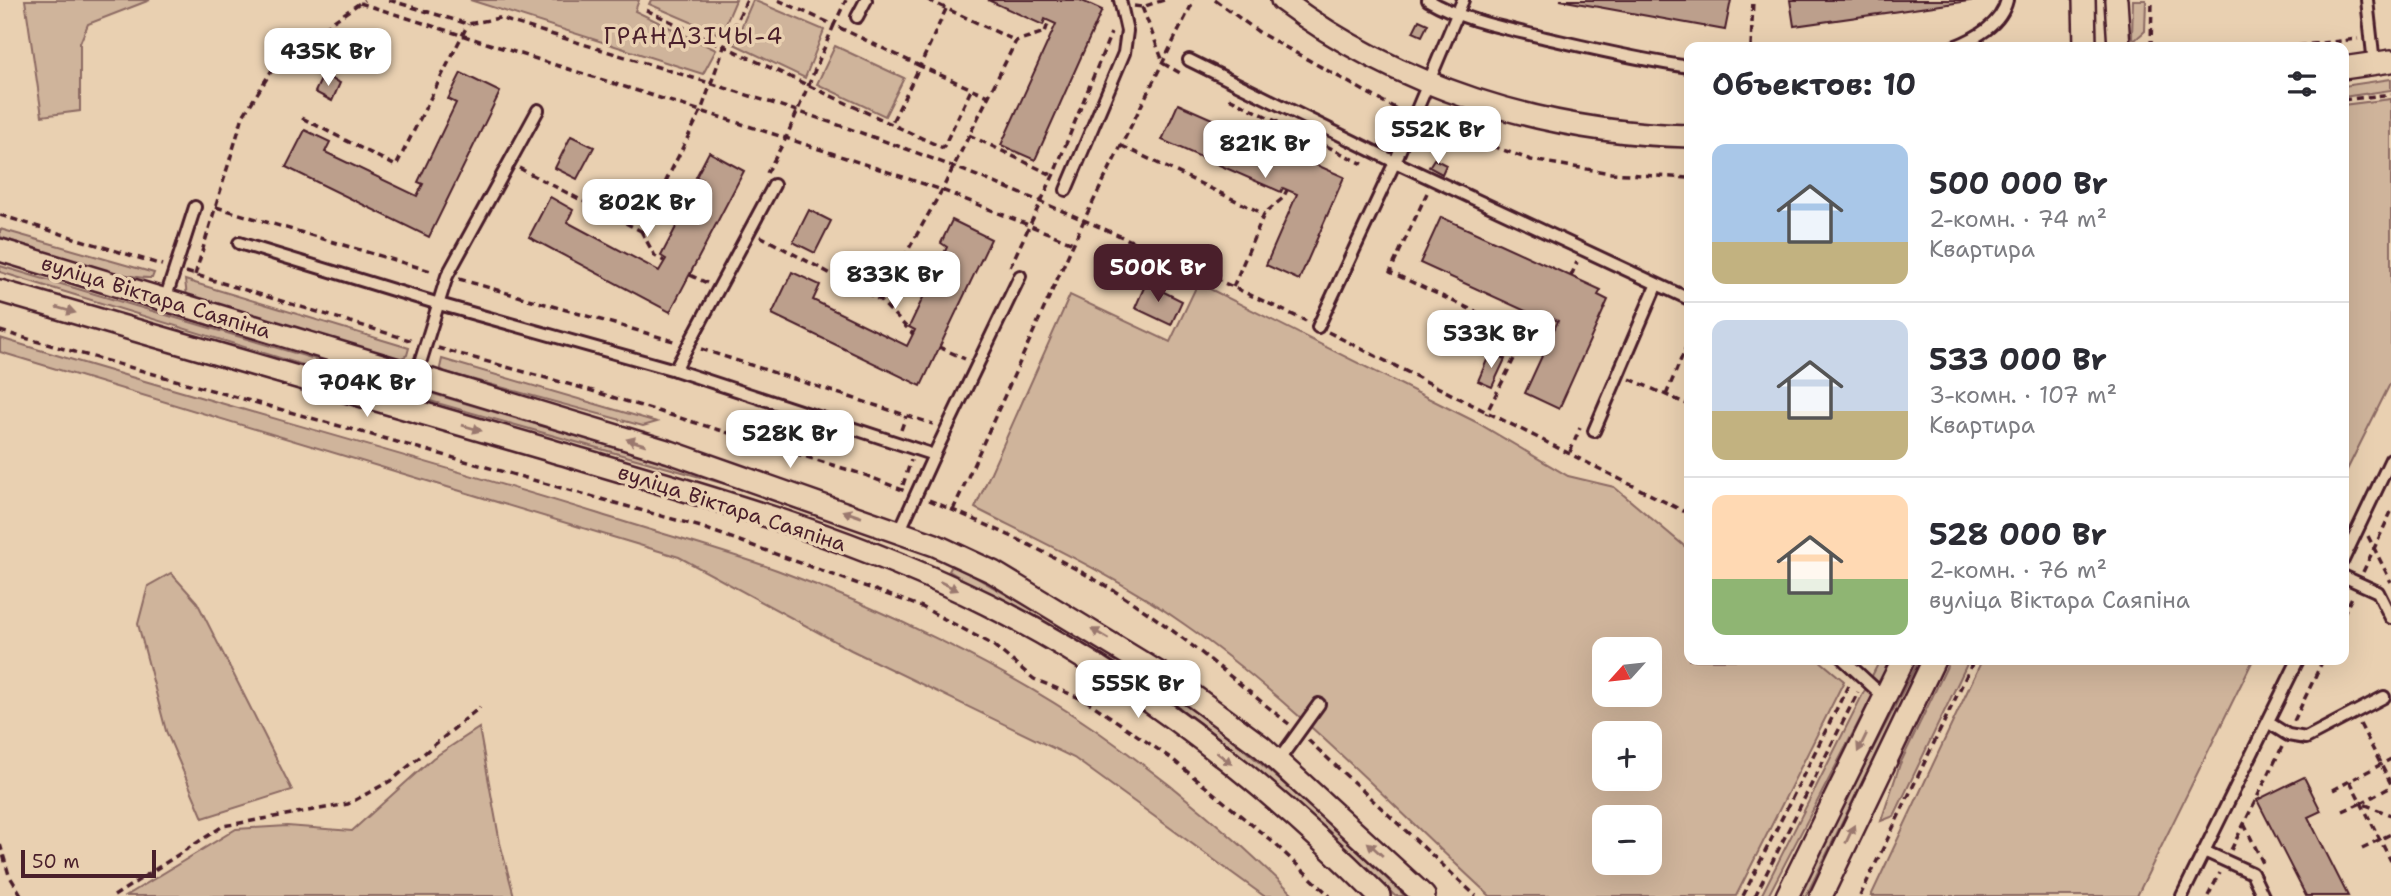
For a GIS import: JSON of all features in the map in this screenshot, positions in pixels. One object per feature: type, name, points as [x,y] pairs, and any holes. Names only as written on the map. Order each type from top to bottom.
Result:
[{"type":"street","points":[[1282,0],[1325,33],[1428,84],[1549,121],[1684,135]]},
{"type":"street","points":[[2084,0],[2085,42]]},
{"type":"street","points":[[2116,0],[2119,42]]},
{"type":"street","points":[[2349,67],[2383,62]]},
{"type":"street","name":"вуліца Віктара Саяпіна","points":[[0,250],[670,452],[900,530],[993,572],[1108,639],[1177,684],[1278,761],[1424,896]]},
{"type":"street","name":"вуліца Віктара Саяпіна","points":[[0,291],[656,481],[886,558],[990,606],[1097,666],[1180,724],[1260,786],[1379,896]]},
{"type":"street","points":[[886,558],[900,530]]},
{"type":"street","points":[[1787,896],[1901,665]]},
{"type":"street","points":[[1821,896],[1932,665]]},
{"type":"lane","points":[[857,18],[866,0]]},
{"type":"lane","points":[[1427,0],[1456,14],[1499,28],[1633,60],[1684,66]]},
{"type":"lane","points":[[1318,327],[1395,162],[1463,0]]},
{"type":"lane","points":[[1967,42],[1982,36],[2005,8],[2007,0]]},
{"type":"lane","points":[[2367,0],[2371,38],[2383,62]]},
{"type":"lane","points":[[1066,190],[1124,53],[1127,31],[1120,2]]},
{"type":"lane","points":[[1189,60],[1395,162],[1684,297]]},
{"type":"lane","points":[[416,376],[447,276],[538,110]]},
{"type":"lane","points":[[675,370],[774,185]]},
{"type":"lane","points":[[165,300],[195,207]]},
{"type":"lane","points":[[239,243],[439,304],[675,370],[934,455]]},
{"type":"lane","points":[[900,530],[1020,276]]},
{"type":"lane","points":[[1594,431],[1656,286]]},
{"type":"lane","points":[[2349,548],[2391,459]]},
{"type":"lane","points":[[2349,579],[2378,592],[2391,618]]},
{"type":"lane","points":[[1850,665],[1885,697]]},
{"type":"lane","points":[[2182,896],[2296,665]]},
{"type":"lane","points":[[2269,723],[2288,735],[2306,738],[2384,696]]},
{"type":"lane","points":[[1278,761],[1319,704]]},
{"type":"lane","points":[[2204,851],[2252,873],[2263,896]]},
{"type":"path","points":[[389,0],[468,24],[499,18],[954,167],[1041,201],[1318,327],[1486,414],[1570,452],[1684,511]]},
{"type":"path","points":[[641,231],[701,111],[724,47],[747,0]]},
{"type":"path","points":[[778,0],[988,96]]},
{"type":"path","points":[[834,25],[846,0]]},
{"type":"path","points":[[929,0],[1016,41],[1045,32],[1048,21]]},
{"type":"path","points":[[1120,2],[1142,7],[1164,0]]},
{"type":"path","points":[[953,510],[1073,243],[1194,0]]},
{"type":"path","points":[[1215,0],[1260,33],[1412,117],[1531,160],[1611,173],[1684,178]]},
{"type":"path","points":[[1751,42],[1753,0]]},
{"type":"path","points":[[2151,42],[2152,0]]},
{"type":"path","points":[[195,275],[243,116],[279,59],[362,1],[942,190],[1073,243]]},
{"type":"path","points":[[1142,7],[1164,64],[1188,77]]},
{"type":"path","points":[[891,124],[946,9]]},
{"type":"path","points":[[646,10],[943,148],[971,90]]},
{"type":"path","points":[[1006,275],[1053,176],[1111,34],[1111,23]]},
{"type":"path","points":[[302,118],[396,166],[468,24]]},
{"type":"path","points":[[2333,42],[2371,38]]},
{"type":"path","points":[[880,300],[942,190],[1016,41]]},
{"type":"path","points":[[2349,99],[2391,94]]},
{"type":"path","points":[[1225,96],[1388,176]]},
{"type":"path","points":[[969,135],[1053,176]]},
{"type":"path","points":[[1302,159],[1311,139]]},
{"type":"path","points":[[1122,146],[1264,214]]},
{"type":"path","points":[[511,163],[641,231],[655,256],[664,261]]},
{"type":"path","points":[[1418,189],[1427,194],[1390,272],[1526,335]]},
{"type":"path","points":[[1233,287],[1264,214],[1283,198],[1287,190]]},
{"type":"path","points":[[216,207],[447,276]]},
{"type":"path","points":[[0,215],[425,344]]},
{"type":"path","points":[[750,230],[880,300],[913,334]]},
{"type":"path","points":[[1565,256],[1590,268]]},
{"type":"path","points":[[1571,276],[1577,261]]},
{"type":"path","points":[[690,275],[707,283]]},
{"type":"path","points":[[1486,414],[1526,335],[1549,325],[1552,318]]},
{"type":"path","points":[[0,331],[701,527],[922,607],[993,645],[1034,679],[1087,701],[1172,759],[1274,843],[1330,896]]},
{"type":"path","points":[[939,347],[965,359]]},
{"type":"path","points":[[960,370],[971,347]]},
{"type":"path","points":[[1666,395],[1684,352]]},
{"type":"path","points":[[1619,375],[1684,403]]},
{"type":"path","points":[[934,425],[939,414]]},
{"type":"path","points":[[1570,452],[1581,428]]},
{"type":"path","points":[[2349,602],[2391,512]]},
{"type":"path","points":[[2361,523],[2391,582]]},
{"type":"path","points":[[1860,896],[1972,665]]},
{"type":"path","points":[[2208,896],[2321,665]]},
{"type":"path","points":[[1742,896],[1856,670]]},
{"type":"path","points":[[1755,896],[1865,678]]},
{"type":"path","points":[[114,896],[223,827],[348,804],[392,780],[480,707]]},
{"type":"path","points":[[2343,811],[2391,786],[2355,712]]},
{"type":"path","points":[[2333,790],[2391,759]]},
{"type":"path","points":[[2350,781],[2391,861]]},
{"type":"path","points":[[2361,803],[2391,815]]},
{"type":"path","points":[[2244,824],[2267,872]]},
{"type":"path","points":[[2362,849],[2391,834]]},
{"type":"path","points":[[0,844],[9,875],[22,896]]},
{"type":"shaded area","points":[[25,0],[150,0],[88,24],[80,43],[80,111],[42,116]]},
{"type":"shaded area","points":[[470,0],[639,0],[635,11],[716,50],[703,74]]},
{"type":"shaded area","points":[[651,0],[736,0],[721,35],[649,4]]},
{"type":"shaded area","points":[[753,0],[824,30],[805,78],[734,44]]},
{"type":"shaded area","points":[[2133,0],[2146,0],[2145,31],[2135,40],[2132,38]]},
{"type":"shaded area","points":[[835,46],[904,78],[885,116],[817,84]]},
{"type":"shaded area","points":[[2391,79],[2391,90],[2349,96],[2349,85]]},
{"type":"shaded area","points":[[2391,99],[2391,382],[2349,466],[2349,104]]},
{"type":"shaded area","points":[[0,229],[154,273],[152,278],[138,277],[100,269],[0,237]]},
{"type":"shaded area","points":[[0,266],[758,490],[757,493],[313,368],[0,272]]},
{"type":"shaded area","points":[[185,280],[409,348],[407,355],[400,359],[372,353],[187,297]]},
{"type":"shaded area","points":[[1198,283],[1476,422],[1568,476],[1614,487],[1684,546],[1684,665],[1825,665],[1844,681],[1736,896],[1490,896],[1303,720],[1224,654],[1134,592],[1082,562],[975,508],[1070,295],[1170,342]]},
{"type":"shaded area","points":[[0,338],[711,548],[777,570],[858,602],[983,662],[1097,731],[1199,809],[1295,896],[1264,896],[1074,758],[851,650],[679,557],[0,352]]},
{"type":"shaded area","points":[[442,359],[657,422],[643,426],[445,372],[440,368]]},
{"type":"shaded area","points":[[953,564],[1109,653],[1192,709],[1286,786],[1405,896],[1395,896],[1280,789],[1157,691],[1081,643],[949,571]]},
{"type":"shaded area","points":[[171,573],[197,602],[292,790],[203,818],[166,731],[138,624],[148,586]]},
{"type":"shaded area","points":[[1877,665],[1888,665],[1768,896],[1761,896]]},
{"type":"shaded area","points":[[1916,665],[1920,665],[1806,896],[1797,896]]},
{"type":"shaded area","points":[[1948,665],[1967,665],[1894,816],[1881,821],[1900,764]]},
{"type":"shaded area","points":[[1980,665],[2251,665],[2137,896],[1871,896]]},
{"type":"shaded area","points":[[479,728],[500,843],[514,896],[126,896],[236,829],[287,826],[352,831],[433,758]]},
{"type":"building","points":[[988,0],[1080,0],[1102,10],[1035,160],[1001,145],[1056,24],[1045,19],[1043,25]]},
{"type":"building","points":[[1560,0],[1731,0],[1725,30]]},
{"type":"building","points":[[1790,0],[1976,0],[1794,26]]},
{"type":"building","points":[[1419,20],[1428,24],[1422,36],[1413,32]]},
{"type":"building","points":[[461,73],[500,92],[429,237],[286,167],[305,130],[330,142],[325,152],[417,196],[423,184],[418,182],[456,103],[448,99]]},
{"type":"building","points":[[323,75],[340,83],[332,101],[315,92]]},
{"type":"building","points":[[1178,104],[1344,177],[1299,280],[1266,265],[1297,194],[1283,188],[1281,192],[1162,140]]},
{"type":"building","points":[[571,136],[594,147],[577,179],[555,168]]},
{"type":"building","points":[[709,152],[744,171],[670,312],[529,237],[550,197],[573,210],[567,222],[659,271],[666,259],[661,256],[701,179],[696,177]]},
{"type":"building","points":[[1434,159],[1446,165],[1442,174],[1429,167]]},
{"type":"building","points":[[809,210],[831,221],[815,253],[793,242]]},
{"type":"building","points":[[1441,217],[1601,290],[1598,295],[1608,300],[1559,409],[1525,393],[1558,321],[1545,315],[1543,319],[1420,263]]},
{"type":"building","points":[[952,220],[991,239],[921,386],[772,314],[792,272],[820,285],[813,300],[907,346],[915,330],[909,327],[947,247],[941,243]]},
{"type":"building","points":[[1146,283],[1182,301],[1171,325],[1135,308]]},
{"type":"building","points":[[1490,353],[1505,359],[1492,387],[1478,381]]},
{"type":"building","points":[[2304,777],[2321,811],[2308,817],[2348,896],[2306,896],[2257,800]]},
{"type":"district","name":"ГРАНДЗІЧЫ-4","points":[[694,36]]}]
